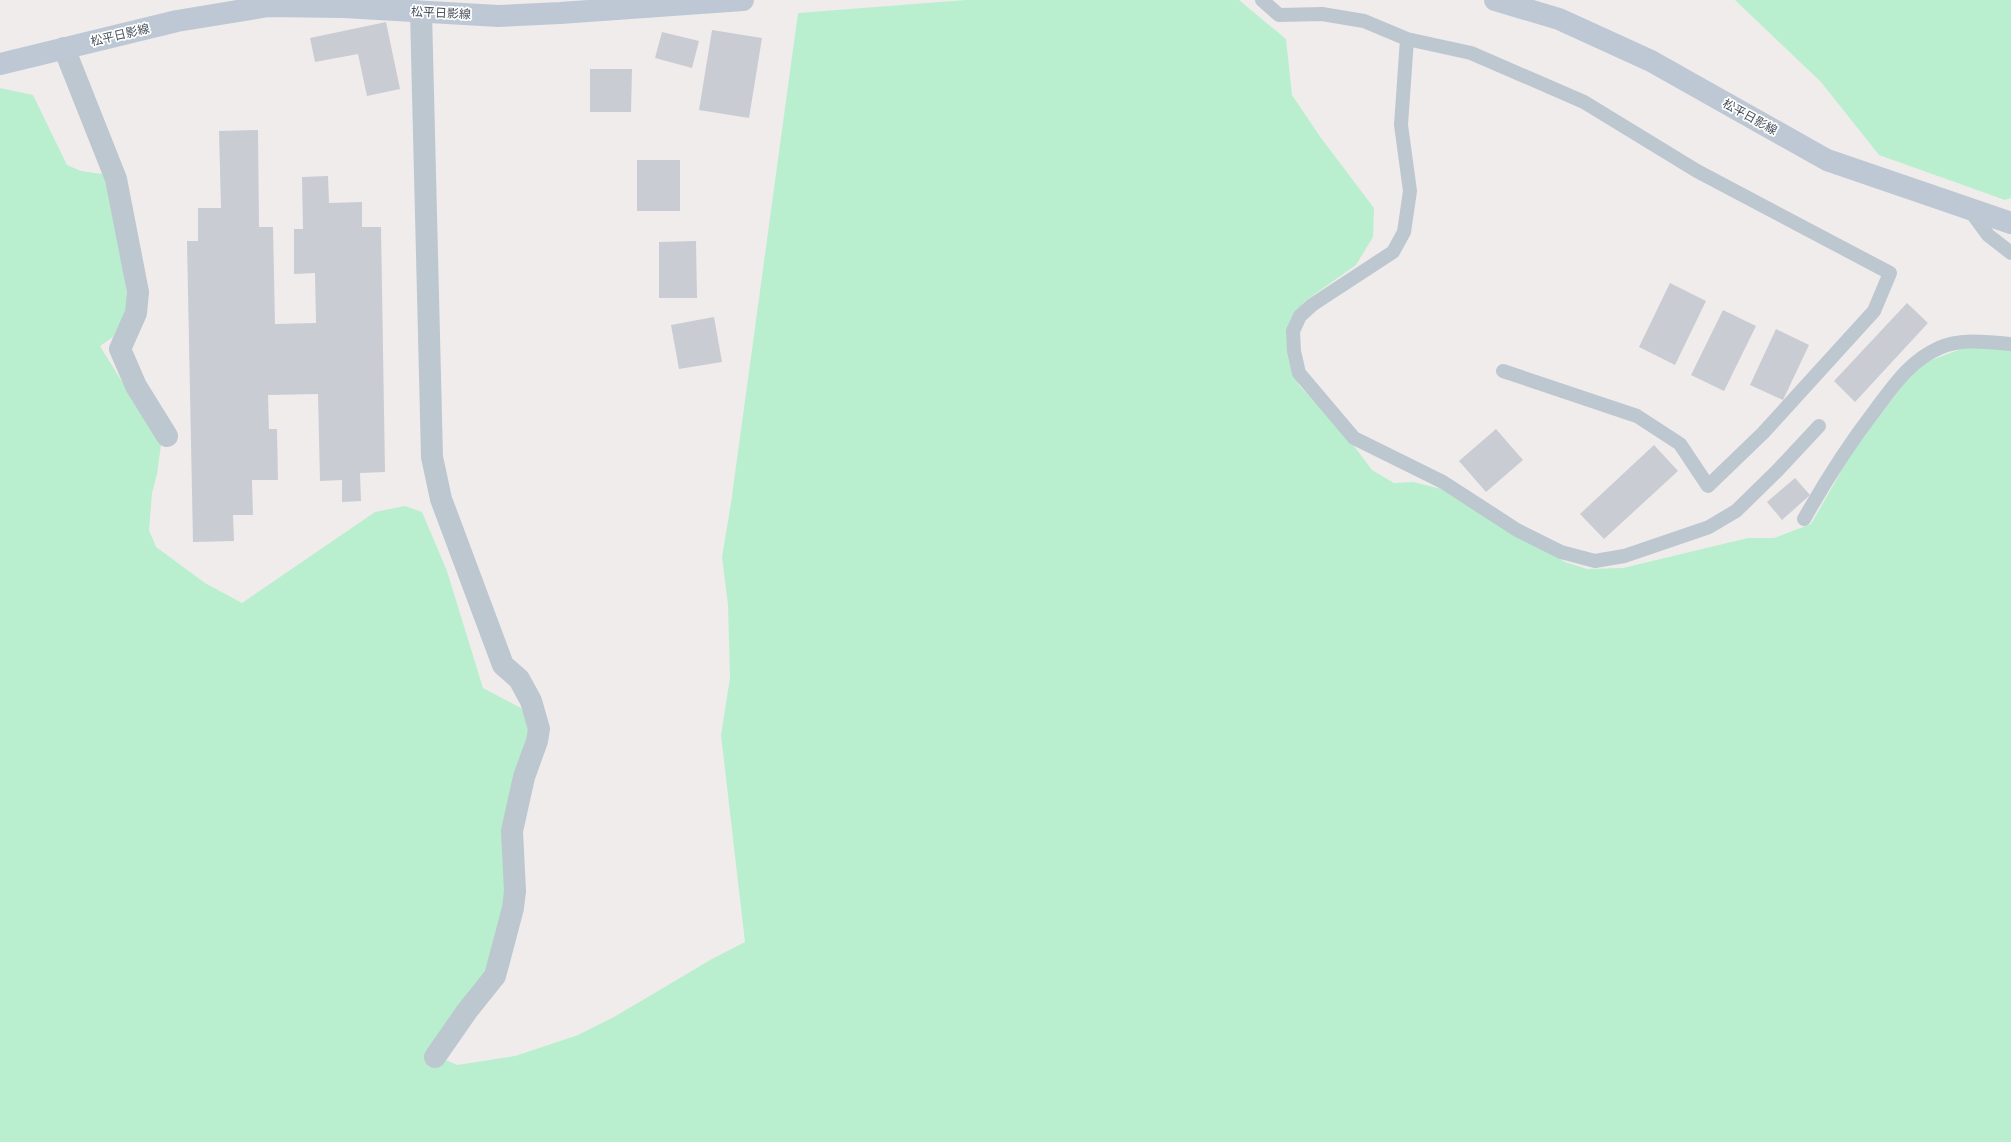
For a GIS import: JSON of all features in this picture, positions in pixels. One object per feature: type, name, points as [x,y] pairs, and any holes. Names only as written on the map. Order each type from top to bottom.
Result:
[{"type":"street","name":"松平日影線","points":[[0,64],[177,21],[268,6],[344,7],[498,16],[744,0]]},
{"type":"street","name":"松平日影線","points":[[1495,0],[1559,18],[1651,61],[1827,160],[2011,223]]},
{"type":"street","points":[[421,12],[432,457],[441,499],[503,665],[519,679],[531,701],[539,729],[537,742],[524,777],[512,830],[513,902],[499,961],[494,976],[485,990],[467,1011],[435,1057]]},
{"type":"street","points":[[64,48],[116,179],[138,292],[136,313],[124,336],[120,349],[136,386],[167,436]]},
{"type":"lane","points":[[1262,0],[1279,15],[1322,14],[1364,21],[1407,39],[1471,54],[1584,102],[1696,171],[1890,273],[1874,311],[1764,433],[1708,486],[1680,444],[1637,416],[1502,371]]},
{"type":"lane","points":[[1407,39],[1402,125],[1410,191],[1404,232],[1393,252],[1312,305],[1300,316],[1293,331],[1294,351],[1299,373],[1354,438],[1442,482],[1517,530],[1561,552],[1595,561],[1624,556],[1709,527],[1736,511],[1776,472],[1819,426]]},
{"type":"lane","points":[[1968,209],[1988,235],[2011,253]]},
{"type":"lane","points":[[1804,519],[1845,449],[1906,370],[1939,348],[1955,344],[1980,341],[2011,344]]},
{"type":"green space","points":[[966,0],[1239,0],[1286,39],[1292,95],[1321,138],[1374,208],[1373,237],[1356,265],[1305,301],[1294,314],[1292,371],[1299,385],[1351,442],[1372,470],[1394,483],[1413,482],[1450,491],[1565,562],[1587,569],[1623,568],[1748,538],[1774,538],[1811,524],[1854,449],[1910,376],[1929,361],[1961,349],[1984,346],[2011,348],[2011,1142],[0,1142],[0,88],[33,95],[67,165],[81,171],[102,174],[108,183],[129,306],[113,337],[100,346],[161,445],[157,474],[152,493],[149,530],[156,547],[205,583],[242,603],[375,512],[405,506],[422,512],[447,571],[483,688],[521,708],[529,723],[507,898],[494,961],[432,1054],[457,1065],[515,1056],[578,1035],[614,1017],[712,959],[745,942],[721,735],[730,678],[728,605],[722,557],[731,503],[798,13]]},
{"type":"green space","points":[[1735,0],[2011,0],[2011,198],[2005,200],[1879,155],[1821,82]]},
{"type":"building","points":[[386,22],[400,89],[367,96],[358,54],[315,62],[310,38]]},
{"type":"building","points":[[712,30],[762,38],[749,118],[699,110]]},
{"type":"building","points":[[662,32],[699,41],[692,68],[655,58]]},
{"type":"building","points":[[590,69],[632,69],[631,112],[590,112]]},
{"type":"building","points":[[258,130],[259,227],[273,227],[275,324],[316,323],[315,273],[294,274],[294,229],[303,229],[302,177],[328,176],[329,203],[362,202],[362,227],[381,227],[385,472],[360,473],[361,501],[342,502],[342,480],[320,481],[318,394],[268,395],[269,429],[277,429],[278,480],[252,480],[253,515],[233,515],[234,541],[193,542],[187,241],[198,241],[198,208],[221,208],[219,131]]},
{"type":"building","points":[[637,160],[680,160],[680,211],[637,211]]},
{"type":"building","points":[[696,241],[697,298],[659,298],[659,242]]},
{"type":"building","points":[[1670,283],[1706,301],[1675,365],[1639,347]]},
{"type":"building","points":[[1907,303],[1928,323],[1855,402],[1834,381]]},
{"type":"building","points":[[1723,310],[1756,326],[1724,391],[1691,375]]},
{"type":"building","points":[[714,317],[722,362],[679,369],[671,325]]},
{"type":"building","points":[[1776,329],[1809,345],[1783,400],[1750,385]]},
{"type":"building","points":[[1496,429],[1523,460],[1486,492],[1459,461]]},
{"type":"building","points":[[1654,445],[1678,471],[1604,539],[1580,514]]},
{"type":"building","points":[[1795,478],[1810,495],[1782,520],[1767,502]]}]
